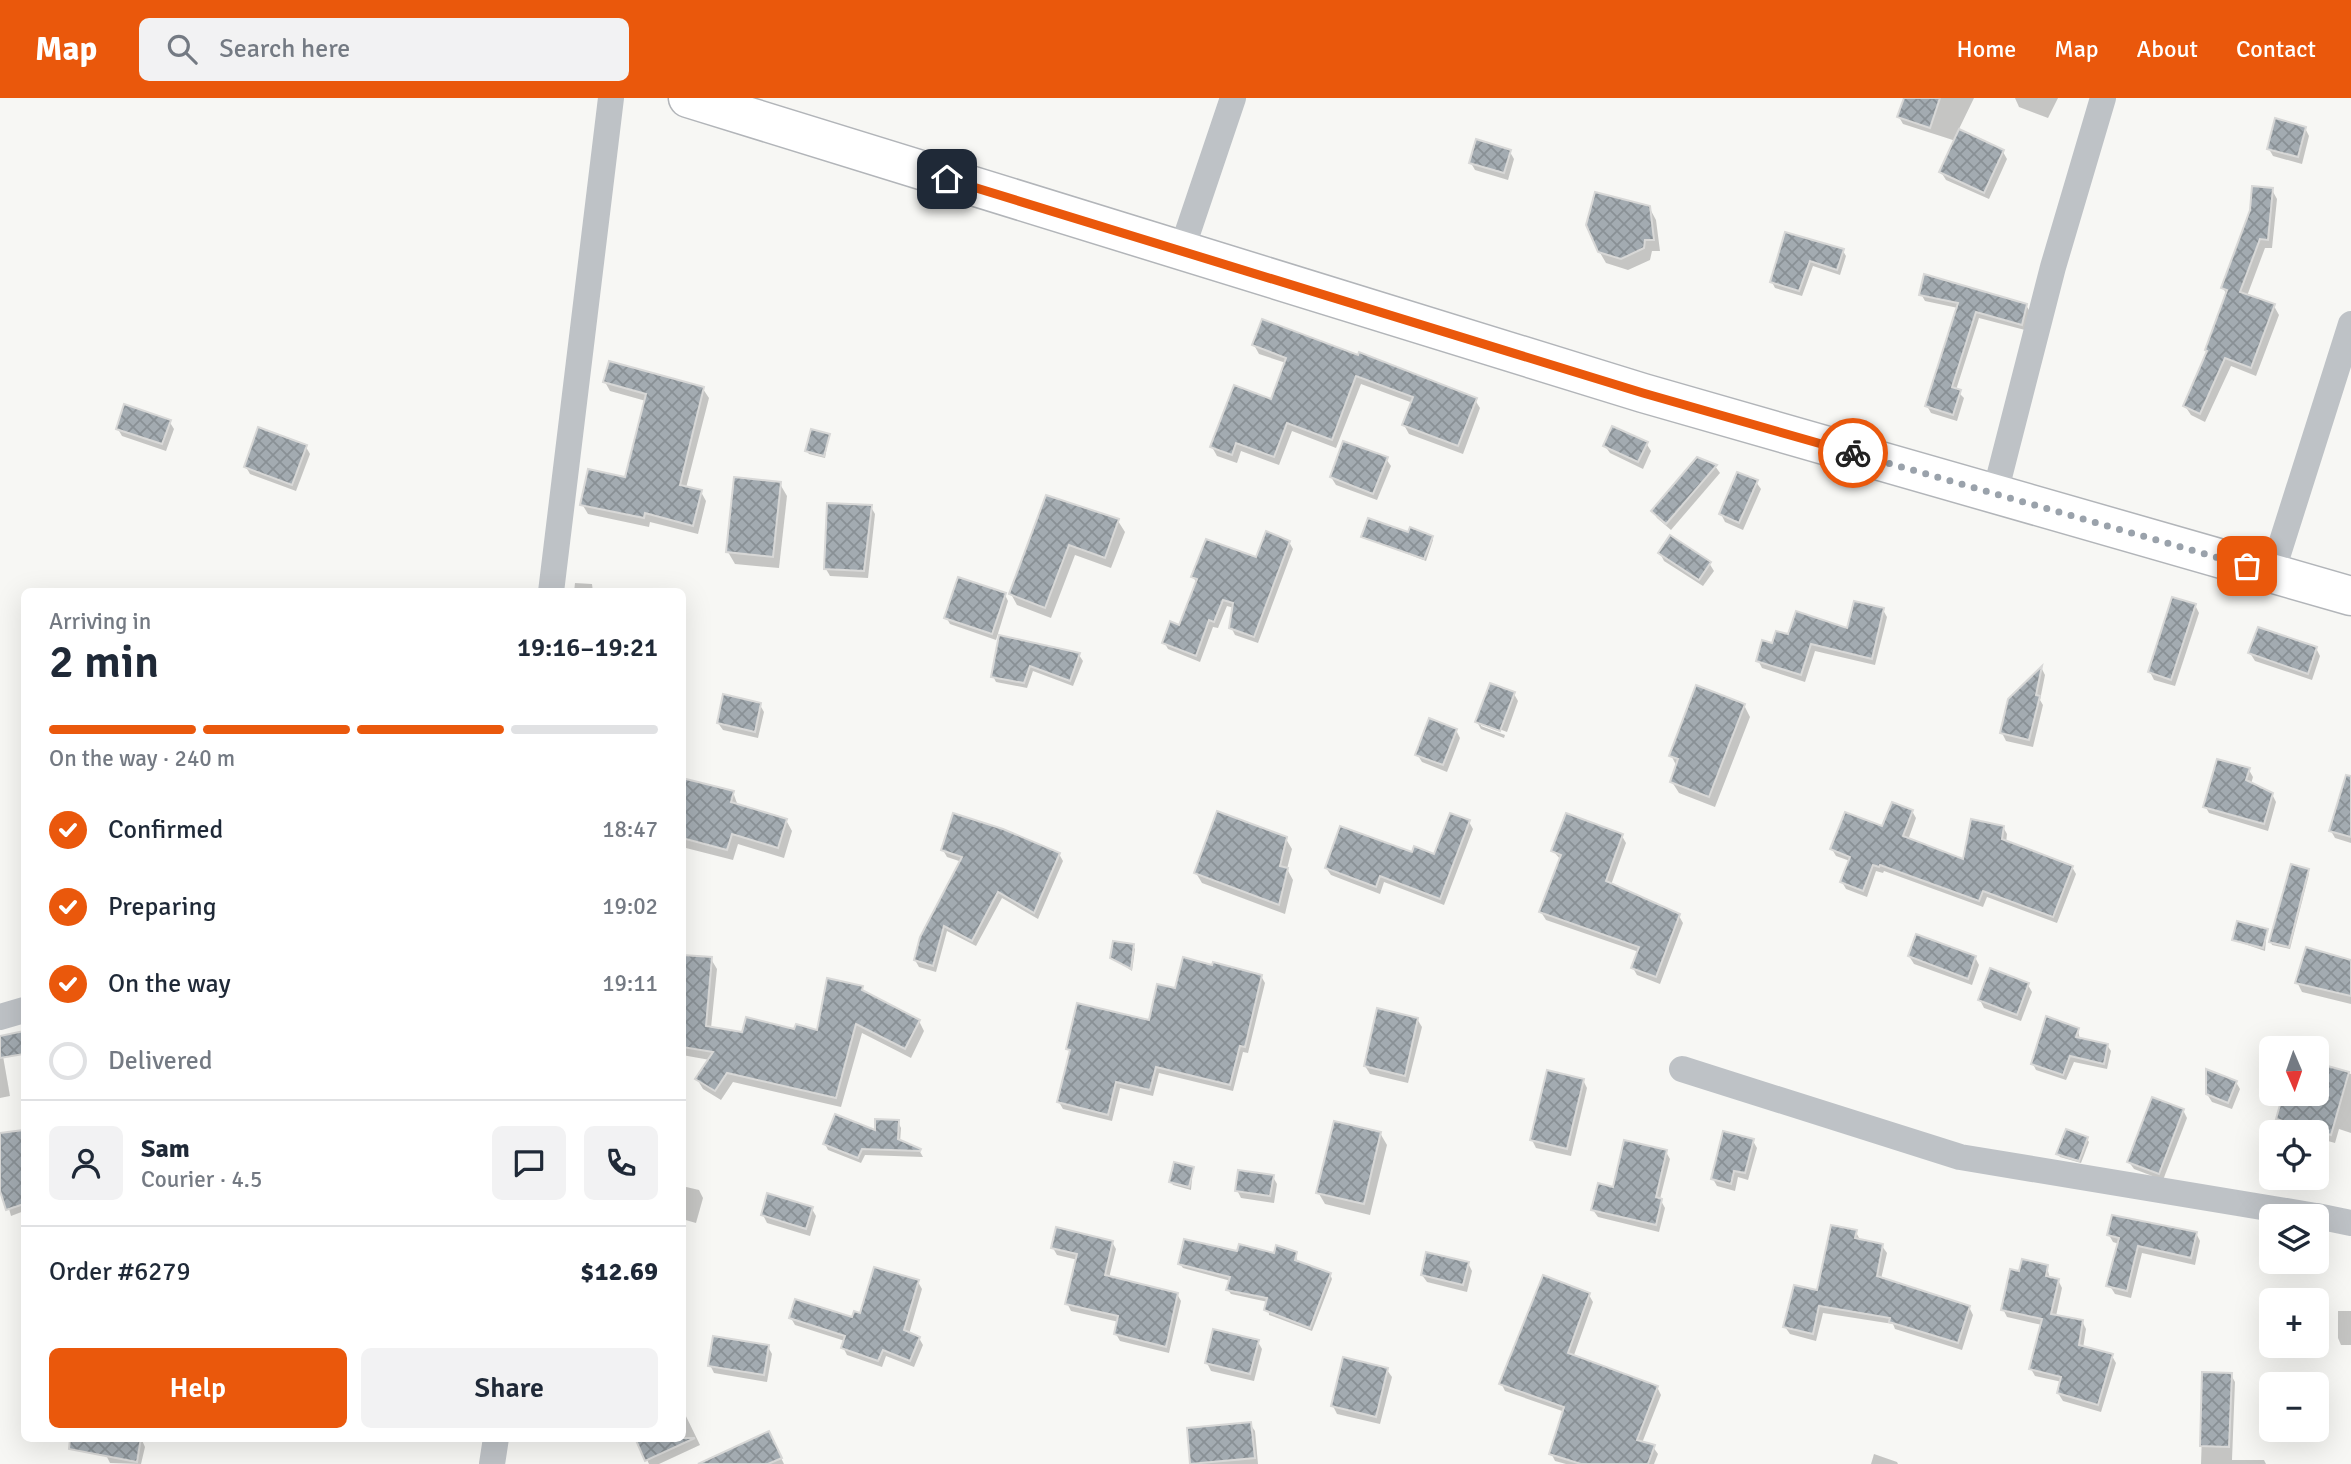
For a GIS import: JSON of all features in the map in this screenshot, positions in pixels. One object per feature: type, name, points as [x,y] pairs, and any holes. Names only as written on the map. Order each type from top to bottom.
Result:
[{"type":"highway","points":[[688,98],[1643,393],[2351,596]]},
{"type":"street","points":[[551,588],[611,98]]},
{"type":"street","points":[[1181,252],[1233,98]]},
{"type":"street","points":[[1995,493],[2068,210],[2103,98]]},
{"type":"street","points":[[2272,573],[2351,324]]},
{"type":"street","points":[[0,1017],[21,1011]]},
{"type":"street","points":[[1682,1069],[1961,1157],[2259,1206]]},
{"type":"street","points":[[2329,1218],[2351,1223]]},
{"type":"street","points":[[492,1464],[495,1442]]},
{"type":"building","points":[[1904,98],[1940,98],[1930,128],[1897,117]]},
{"type":"building","points":[[2275,118],[2306,127],[2298,157],[2267,149]]},
{"type":"building","points":[[1959,129],[2004,150],[1984,193],[1939,172]]},
{"type":"building","points":[[1476,139],[1511,150],[1504,173],[1469,163]]},
{"type":"building","points":[[2252,186],[2273,188],[2268,240],[2260,239],[2240,292],[2275,304],[2251,368],[2225,358],[2200,414],[2183,406],[2207,351],[2205,350],[2227,290],[2221,288],[2250,210]]},
{"type":"building","points":[[1595,192],[1650,206],[1654,240],[1645,240],[1644,248],[1621,259],[1598,252],[1586,225]]},
{"type":"building","points":[[1785,232],[1844,249],[1837,270],[1810,261],[1799,291],[1770,282]]},
{"type":"building","points":[[1924,274],[2027,304],[2022,325],[1976,312],[1952,387],[1961,390],[1953,415],[1925,406],[1958,303],[1919,295]]},
{"type":"building","points":[[1262,319],[1358,355],[1359,352],[1477,398],[1458,446],[1402,425],[1413,397],[1356,376],[1332,440],[1287,423],[1274,457],[1236,443],[1232,455],[1210,447],[1234,385],[1271,399],[1286,358],[1252,345]]},
{"type":"building","points":[[609,361],[704,387],[680,485],[702,490],[693,526],[645,513],[644,518],[580,505],[588,469],[625,477],[646,394],[603,382]]},
{"type":"building","points":[[124,404],[171,420],[162,444],[116,429]]},
{"type":"building","points":[[1612,426],[1648,442],[1638,462],[1603,446]]},
{"type":"building","points":[[258,427],[307,445],[292,485],[244,467]]},
{"type":"building","points":[[811,429],[830,434],[824,456],[805,451]]},
{"type":"building","points":[[1343,441],[1388,457],[1373,494],[1330,477]]},
{"type":"building","points":[[1697,457],[1717,465],[1666,524],[1651,511]]},
{"type":"building","points":[[1737,472],[1758,480],[1739,523],[1719,514]]},
{"type":"building","points":[[734,477],[781,482],[773,557],[726,552]]},
{"type":"building","points":[[1046,495],[1119,519],[1105,558],[1069,545],[1045,608],[1009,594]]},
{"type":"building","points":[[827,503],[872,505],[864,571],[824,569]]},
{"type":"building","points":[[1368,518],[1408,532],[1410,527],[1433,536],[1424,559],[1361,537]]},
{"type":"building","points":[[1266,531],[1290,541],[1254,637],[1229,628],[1233,603],[1223,600],[1214,622],[1209,620],[1196,656],[1162,643],[1170,621],[1179,625],[1197,579],[1191,577],[1206,539],[1256,557]]},
{"type":"building","points":[[1670,535],[1711,562],[1699,580],[1658,553]]},
{"type":"building","points":[[958,577],[1006,593],[992,634],[944,618]]},
{"type":"building","points":[[2172,597],[2196,604],[2171,680],[2148,672]]},
{"type":"building","points":[[1854,601],[1884,608],[1872,659],[1811,644],[1801,675],[1756,661],[1762,640],[1772,643],[1776,631],[1788,634],[1796,611],[1847,628]]},
{"type":"building","points":[[2258,627],[2317,647],[2308,674],[2248,653]]},
{"type":"building","points":[[999,635],[1080,653],[1070,681],[1030,666],[1024,683],[991,677]]},
{"type":"building","points":[[2042,666],[2036,695],[2040,696],[2029,740],[2000,733],[2008,699]]},
{"type":"building","points":[[1490,683],[1515,692],[1500,731],[1475,722]]},
{"type":"building","points":[[1696,685],[1745,704],[1709,797],[1670,782],[1678,759],[1669,756]]},
{"type":"building","points":[[723,694],[761,703],[755,732],[717,723]]},
{"type":"building","points":[[1429,718],[1457,729],[1443,765],[1415,755]]},
{"type":"building","points":[[2217,759],[2250,768],[2246,780],[2273,793],[2264,824],[2203,807]]},
{"type":"building","points":[[2346,775],[2351,776],[2351,837],[2329,831]]},
{"type":"building","points":[[686,779],[734,791],[731,802],[787,819],[778,848],[732,834],[727,850],[686,839]]},
{"type":"building","points":[[1892,802],[1913,810],[1903,836],[1963,859],[1971,819],[2004,826],[2002,839],[2073,866],[2053,917],[1983,891],[1979,901],[1880,865],[1873,865],[1863,891],[1840,882],[1850,857],[1830,849],[1845,812],[1882,826]]},
{"type":"building","points":[[1217,811],[1287,837],[1280,866],[1288,868],[1279,905],[1194,873]]},
{"type":"building","points":[[953,813],[1003,829],[1060,853],[1034,913],[998,892],[972,941],[944,926],[933,966],[914,960],[920,937],[962,857],[941,850]]},
{"type":"building","points":[[1450,813],[1470,820],[1440,899],[1380,876],[1376,887],[1325,868],[1340,826],[1412,852],[1414,846],[1434,854]]},
{"type":"building","points":[[1566,813],[1623,834],[1606,881],[1680,914],[1656,977],[1631,968],[1639,947],[1539,912],[1561,855],[1551,851]]},
{"type":"building","points":[[2291,864],[2309,869],[2289,947],[2269,942]]},
{"type":"building","points":[[2237,921],[2268,929],[2263,948],[2232,940]]},
{"type":"building","points":[[1916,934],[1976,956],[1968,979],[1908,956]]},
{"type":"building","points":[[1113,941],[1134,944],[1131,969],[1110,958]]},
{"type":"building","points":[[2306,947],[2351,960],[2351,996],[2295,983]]},
{"type":"building","points":[[686,955],[712,957],[706,1026],[742,1032],[746,1017],[794,1029],[796,1024],[817,1030],[827,978],[863,986],[862,990],[920,1020],[905,1049],[856,1024],[836,1098],[727,1073],[715,1091],[695,1079],[713,1052],[686,1048]]},
{"type":"building","points":[[1183,957],[1262,975],[1245,1047],[1240,1046],[1230,1085],[1156,1067],[1150,1090],[1116,1082],[1108,1115],[1057,1102],[1070,1050],[1066,1049],[1077,1003],[1149,1020],[1157,984],[1175,988]]},
{"type":"building","points":[[1990,968],[2029,983],[2017,1015],[1978,1000]]},
{"type":"building","points":[[1377,1008],[1418,1018],[1405,1076],[1364,1066]]},
{"type":"building","points":[[2046,1016],[2079,1028],[2076,1037],[2108,1044],[2104,1064],[2070,1056],[2063,1075],[2031,1064]]},
{"type":"building","points":[[21,1032],[21,1054],[0,1058],[0,1036]]},
{"type":"building","points":[[2329,1066],[2349,1072],[2331,1135],[2329,1120],[2276,1119],[2280,1106],[2329,1106]]},
{"type":"building","points":[[2206,1069],[2237,1081],[2228,1103],[2206,1094]]},
{"type":"building","points":[[1547,1070],[1584,1079],[1567,1149],[1530,1140]]},
{"type":"building","points":[[2152,1097],[2184,1109],[2159,1174],[2127,1162]]},
{"type":"building","points":[[835,1114],[875,1130],[875,1119],[899,1120],[898,1139],[921,1149],[862,1149],[858,1158],[823,1144]]},
{"type":"building","points":[[1334,1121],[1381,1132],[1364,1204],[1316,1193]]},
{"type":"building","points":[[2066,1129],[2088,1137],[2079,1161],[2056,1154]]},
{"type":"building","points":[[21,1130],[21,1205],[6,1210],[0,1191],[0,1133]]},
{"type":"building","points":[[1723,1131],[1754,1139],[1745,1173],[1734,1171],[1731,1184],[1711,1179]]},
{"type":"building","points":[[1624,1140],[1667,1150],[1656,1197],[1662,1199],[1656,1225],[1591,1210],[1598,1183],[1613,1187]]},
{"type":"building","points":[[1174,1162],[1194,1167],[1189,1187],[1169,1182]]},
{"type":"building","points":[[1238,1170],[1274,1175],[1270,1196],[1235,1191]]},
{"type":"building","points":[[767,1193],[813,1207],[806,1229],[761,1215]]},
{"type":"building","points":[[2112,1215],[2197,1232],[2191,1258],[2138,1246],[2127,1291],[2106,1286],[2119,1238],[2107,1235]]},
{"type":"building","points":[[1831,1225],[1857,1230],[1855,1238],[1883,1244],[1877,1276],[1970,1306],[1958,1343],[1889,1322],[1890,1318],[1819,1306],[1813,1334],[1783,1327],[1794,1285],[1817,1290]]},
{"type":"building","points":[[1056,1227],[1113,1241],[1105,1275],[1178,1293],[1166,1347],[1114,1334],[1118,1316],[1065,1304],[1077,1254],[1051,1248]]},
{"type":"building","points":[[1184,1239],[1237,1251],[1239,1244],[1274,1253],[1276,1245],[1297,1252],[1295,1260],[1331,1273],[1310,1328],[1264,1310],[1267,1298],[1226,1290],[1230,1277],[1178,1264]]},
{"type":"building","points":[[1426,1252],[1469,1262],[1463,1285],[1421,1275]]},
{"type":"building","points":[[2022,1259],[2048,1265],[2046,1276],[2059,1279],[2051,1314],[2083,1320],[2079,1345],[2113,1354],[2098,1405],[2057,1393],[2061,1377],[2029,1369],[2042,1319],[2001,1310],[2010,1269],[2019,1271]]},
{"type":"building","points":[[874,1267],[919,1280],[904,1330],[920,1337],[910,1361],[883,1350],[878,1361],[841,1348],[845,1336],[789,1318],[795,1299],[852,1317],[854,1311],[860,1313]]},
{"type":"building","points":[[1543,1275],[1590,1293],[1568,1353],[1658,1386],[1637,1440],[1655,1445],[1648,1464],[1581,1464],[1549,1454],[1564,1407],[1499,1384]]},
{"type":"building","points":[[1213,1329],[1259,1340],[1250,1374],[1205,1363]]},
{"type":"building","points":[[713,1336],[769,1345],[764,1375],[708,1366]]},
{"type":"building","points":[[1343,1357],[1388,1368],[1376,1417],[1331,1406]]},
{"type":"building","points":[[2202,1372],[2232,1373],[2229,1447],[2200,1446]]},
{"type":"building","points":[[1251,1422],[1255,1458],[1190,1464],[1187,1428]]},
{"type":"building","points":[[769,1431],[782,1458],[768,1464],[698,1464]]},
{"type":"building","points":[[686,1438],[695,1438],[645,1461],[637,1442],[686,1442]]},
{"type":"building","points":[[70,1442],[140,1442],[137,1462],[69,1449]]},
{"type":"way so far","points":[[1853,453],[2247,566]]},
{"type":"route","points":[[947,179],[1643,393],[1853,453]]}]
